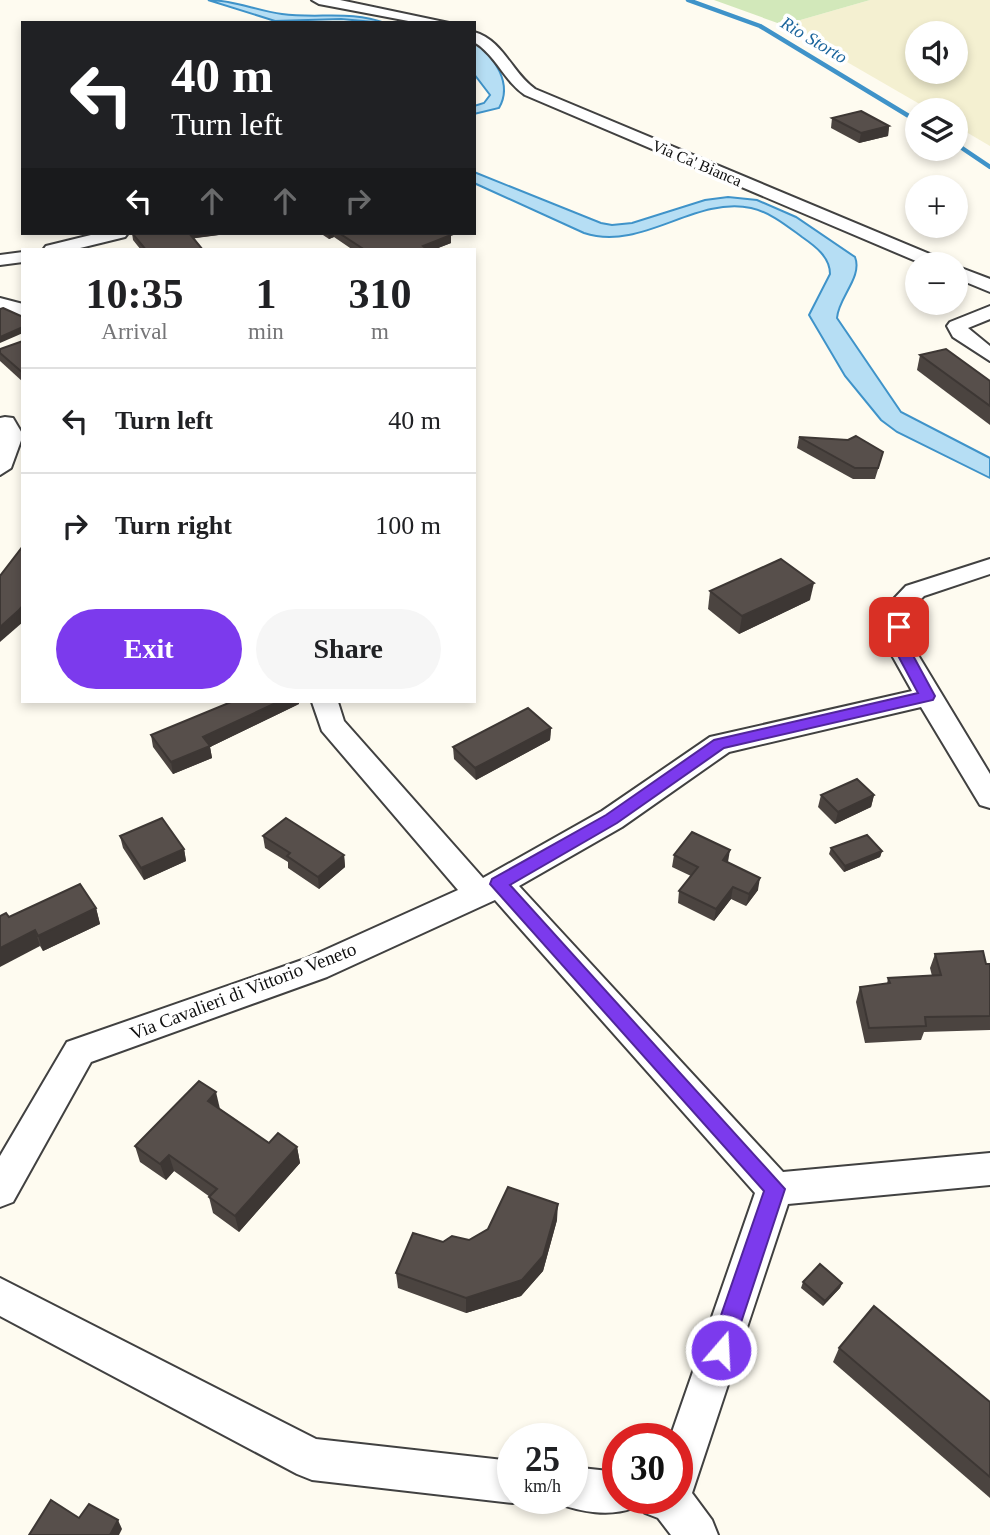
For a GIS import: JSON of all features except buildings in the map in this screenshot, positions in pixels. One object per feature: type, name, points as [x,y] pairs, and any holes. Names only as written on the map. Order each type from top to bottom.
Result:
[{"type":"street","points":[[319,0],[431,21]]},
{"type":"street","name":"Via Ca' Bianca","points":[[476,37],[496,48],[513,76],[530,92],[910,252]]},
{"type":"street","points":[[60,248],[111,235]]},
{"type":"street","points":[[0,261],[21,257]]},
{"type":"street","points":[[968,277],[990,286]]},
{"type":"street","points":[[0,304],[21,309]]},
{"type":"street","points":[[990,312],[957,326],[960,333],[990,355]]},
{"type":"street","points":[[0,468],[13,432],[5,423]]},
{"type":"street","points":[[990,566],[915,591],[900,605],[902,650],[990,798]]},
{"type":"street","name":"Via Cavalieri di Vittorio Veneto","points":[[0,1190],[79,1052],[316,968],[489,889],[612,819],[720,744],[928,696]]},
{"type":"street","points":[[325,703],[332,724],[775,1189]]},
{"type":"street","points":[[775,1189],[990,1169]]},
{"type":"street","points":[[693,1424],[775,1189]]},
{"type":"street","points":[[0,1296],[312,1459],[497,1480]]},
{"type":"street","points":[[683,1514],[697,1535]]},
{"type":"shaded area","points":[[870,0],[990,0],[990,146],[968,133],[968,98],[909,98],[783,25]]},
{"type":"green space","points":[[714,0],[870,0],[783,25]]},
{"type":"water","points":[[208,0],[282,14],[347,16],[378,21],[341,19],[275,21]]},
{"type":"water","points":[[476,44],[495,63],[504,90],[499,108],[476,114],[476,105],[484,103],[490,95],[476,77]]},
{"type":"water","points":[[476,173],[612,225],[632,223],[705,200],[728,197],[757,200],[796,217],[855,257],[856,272],[838,310],[837,318],[901,412],[990,458],[990,478],[897,432],[881,420],[845,376],[809,315],[830,274],[827,262],[812,244],[772,216],[751,208],[730,206],[627,235],[605,237],[584,233],[476,184]]},
{"type":"waterway","name":"Rio Storto","points":[[688,0],[760,26],[905,114]]},
{"type":"waterway","name":"Rio Storto","points":[[968,152],[990,167]]},
{"type":"route","points":[[721,1350],[775,1189],[499,884],[612,819],[720,744],[928,696],[902,650],[899,627]]}]
